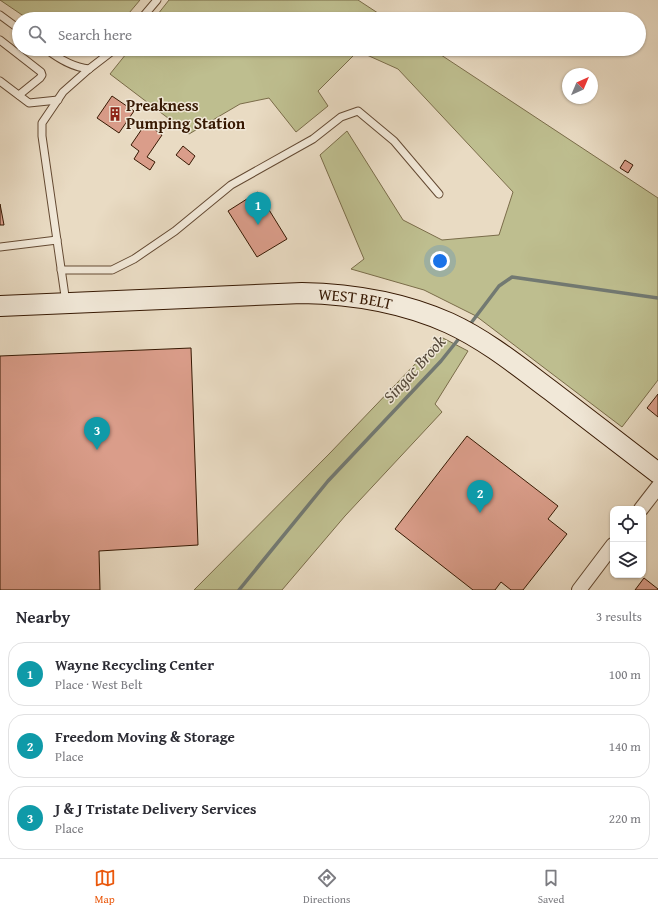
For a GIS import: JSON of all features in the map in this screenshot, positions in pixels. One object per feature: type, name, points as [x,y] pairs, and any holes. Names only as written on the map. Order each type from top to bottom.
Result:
[{"type":"main road","name":"WEST BELT","points":[[0,306],[280,293],[324,293],[388,302],[450,324],[479,339],[517,365],[658,473]]},
{"type":"street","points":[[643,506],[658,487]]},
{"type":"street","points":[[579,590],[610,549]]},
{"type":"lane","points":[[147,12],[157,0]]},
{"type":"lane","points":[[0,15],[12,24]]},
{"type":"lane","points":[[0,40],[12,49]]},
{"type":"lane","points":[[19,95],[42,75],[41,72],[20,56]]},
{"type":"lane","points":[[55,56],[77,67],[89,69]]},
{"type":"lane","points":[[66,303],[42,136],[42,123],[63,92],[106,56]]},
{"type":"lane","points":[[0,80],[29,103],[58,100]]},
{"type":"lane","points":[[61,270],[112,270],[134,259],[175,231],[230,185],[313,139],[341,117],[358,111],[394,141],[438,194]]},
{"type":"lane","points":[[0,247],[57,240]]},
{"type":"green space","points":[[0,0],[140,0],[130,12],[18,12]]},
{"type":"green space","points":[[169,0],[358,0],[376,12],[160,12]]},
{"type":"green space","points":[[124,56],[353,56],[318,91],[328,106],[296,132],[269,98],[240,104],[189,134],[110,74]]},
{"type":"green space","points":[[369,56],[443,56],[658,198],[658,380],[622,427],[476,316],[424,290],[351,269],[364,259],[320,155],[347,131],[403,220],[442,240],[499,235],[513,192],[398,69]]},
{"type":"green space","points":[[441,337],[468,351],[435,404],[442,412],[345,516],[282,590],[194,590],[330,453]]},
{"type":"building","name":"Preakness Pumping Station","points":[[112,96],[134,111],[119,133],[97,118]]},
{"type":"building","points":[[146,123],[162,135],[147,157],[155,162],[150,170],[134,159],[139,151],[131,145]]},
{"type":"building","points":[[183,146],[195,156],[189,165],[176,155]]},
{"type":"building","points":[[625,160],[633,165],[628,173],[620,168]]},
{"type":"building","points":[[258,192],[287,239],[257,257],[228,211]]},
{"type":"building","points":[[0,204],[4,225],[0,225]]},
{"type":"building","points":[[191,348],[198,545],[99,551],[100,590],[0,590],[0,356]]},
{"type":"building","points":[[658,394],[658,417],[647,408]]},
{"type":"building","points":[[467,436],[558,506],[548,519],[567,534],[523,590],[511,590],[501,582],[495,590],[473,590],[395,529]]},
{"type":"building","points":[[644,578],[658,589],[658,590],[635,590]]},
{"type":"waterway","name":"Singac Brook","points":[[468,327],[499,286],[512,277],[658,298]]},
{"type":"waterway","name":"Singac Brook","points":[[239,590],[328,481],[441,361],[461,336]]},
{"type":"place","name":"Preakness Pumping Station","points":[[115,114]]},
{"type":"place","name":"Wayne Recycling Center","points":[[258,225]]},
{"type":"place","name":"J & J Tristate Delivery Services","points":[[97,450]]},
{"type":"place","name":"Freedom Moving & Storage","points":[[480,513]]}]
